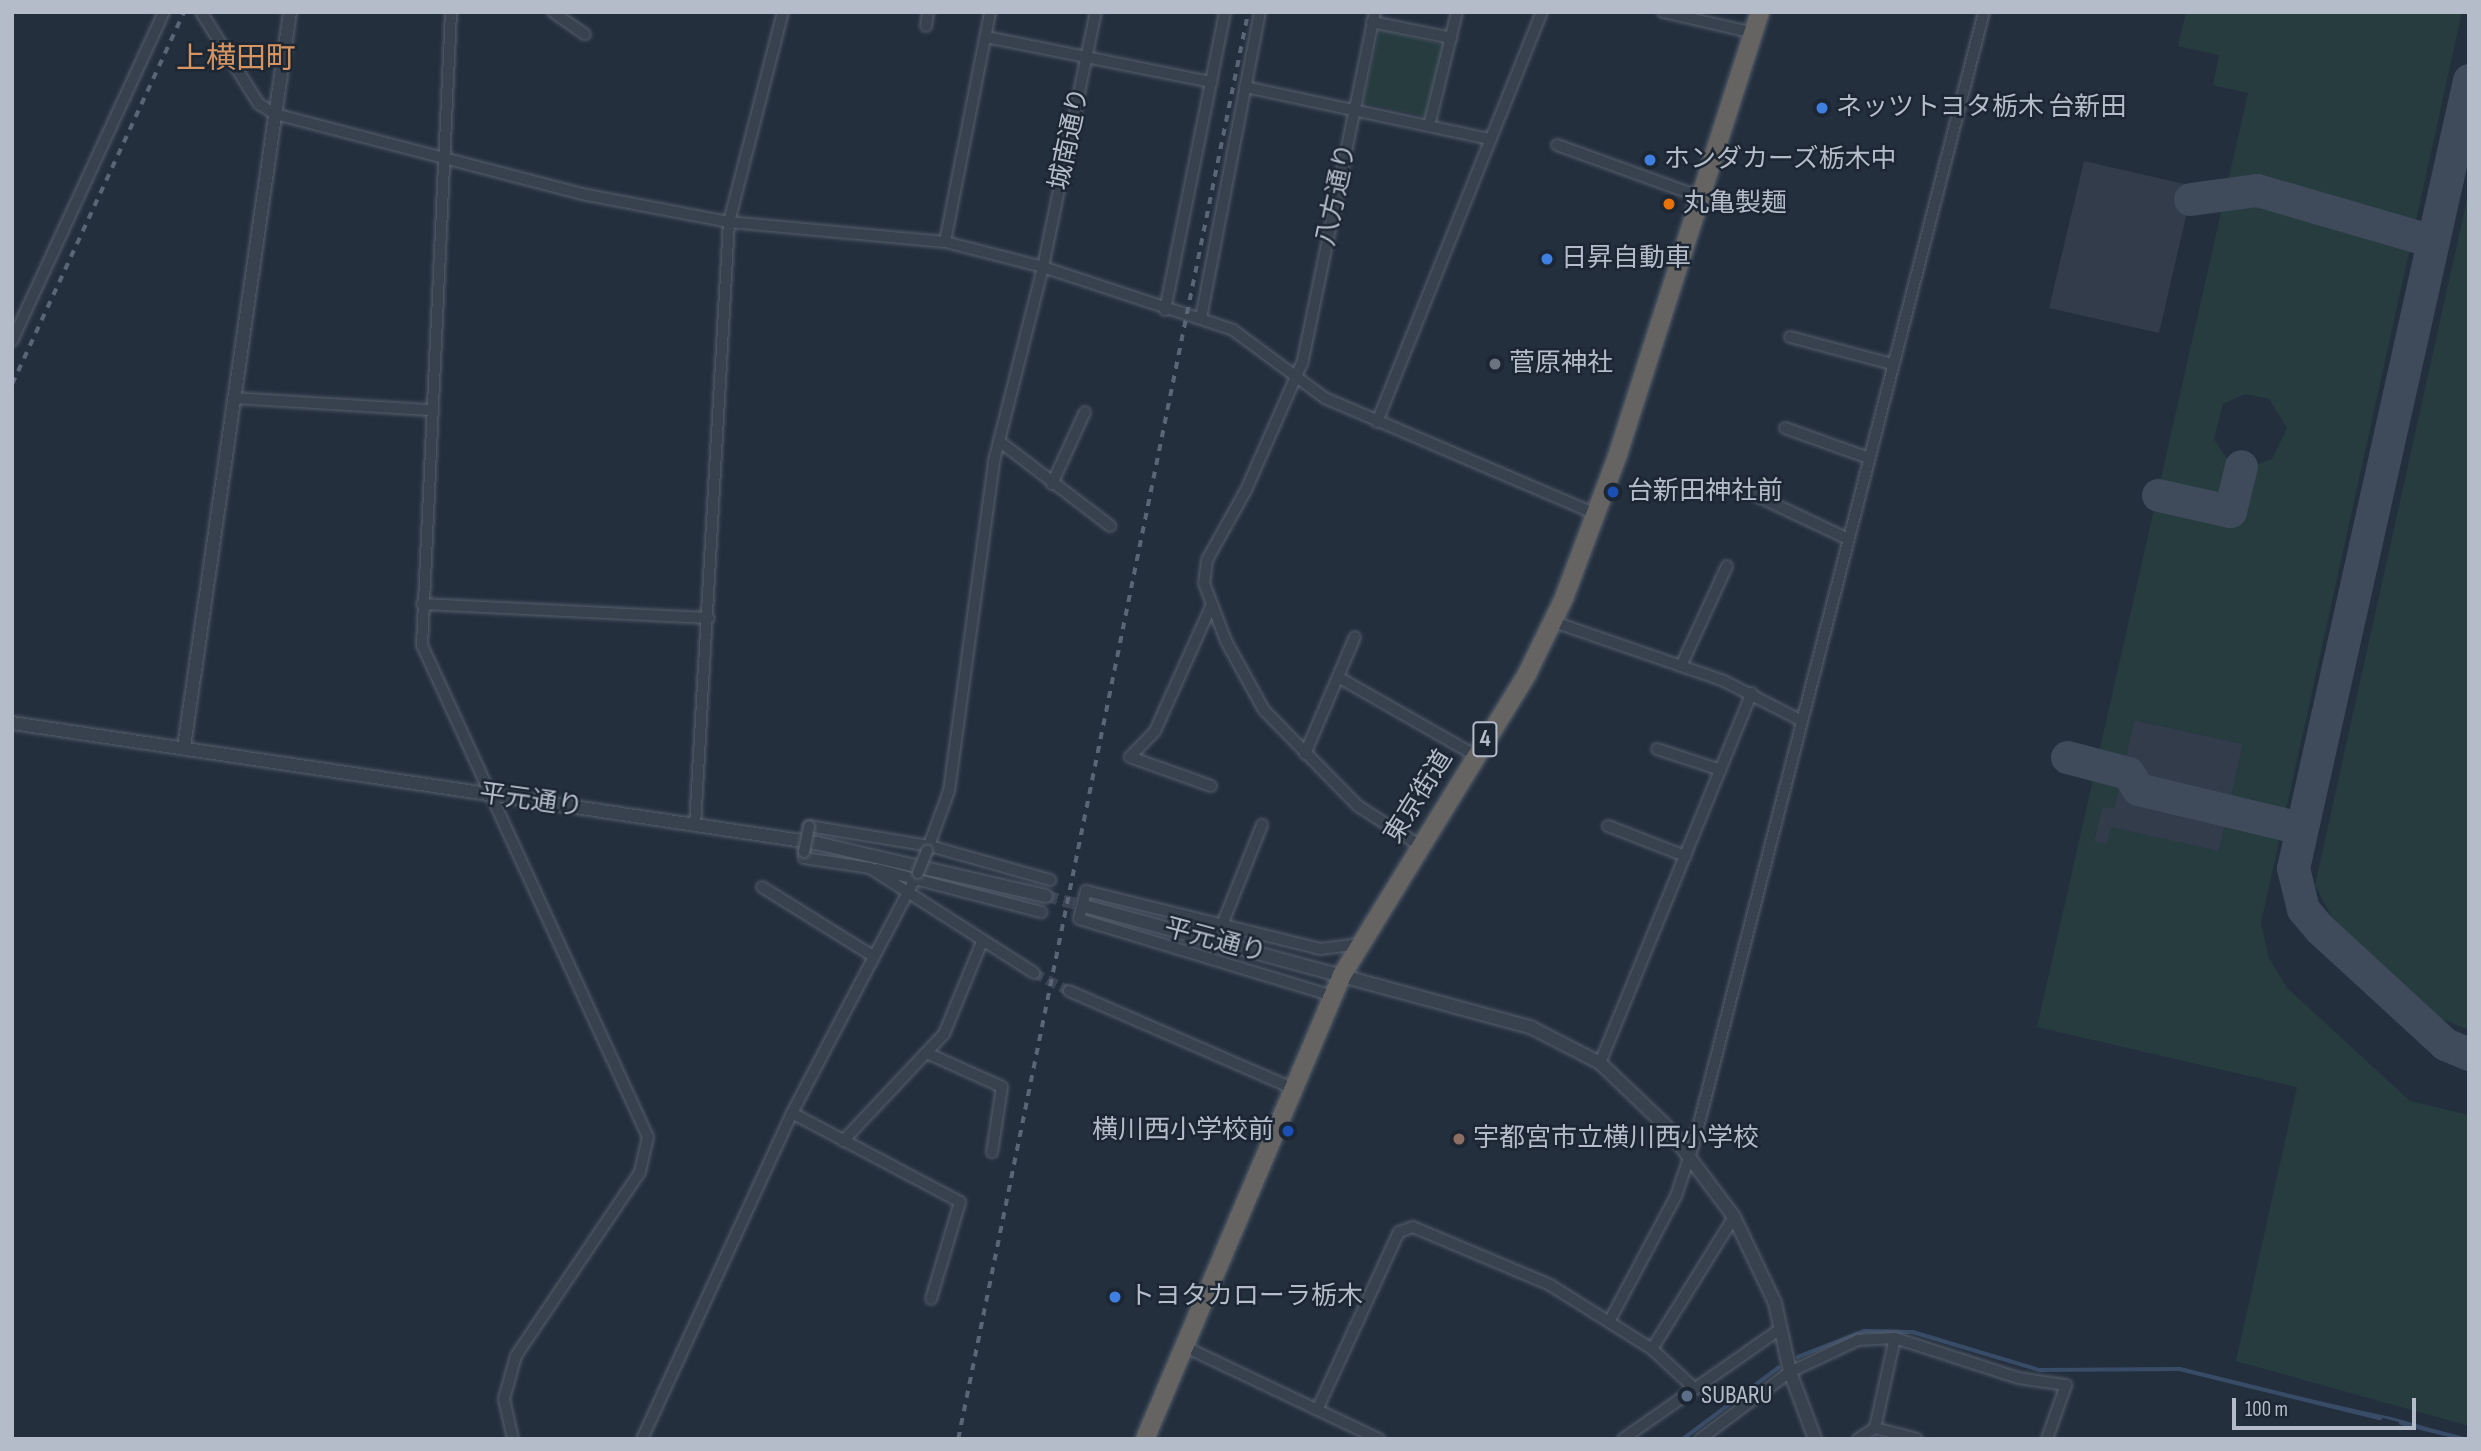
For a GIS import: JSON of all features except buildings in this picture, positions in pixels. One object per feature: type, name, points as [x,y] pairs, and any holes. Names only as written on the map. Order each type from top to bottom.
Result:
[{"type":"highway","name":"東京街道","points":[[1145,1439],[1342,975],[1554,622],[1596,514],[1760,12]]},
{"type":"street","points":[[12,341],[164,12]]},
{"type":"street","points":[[201,12],[259,104],[275,114],[445,162],[729,222],[945,242],[1043,267],[1165,310],[1202,318],[1233,330],[1295,377],[1377,422],[1596,514]]},
{"type":"street","points":[[184,747],[290,12]]},
{"type":"street","points":[[451,12],[422,645],[489,796],[648,1137],[640,1172],[516,1356],[504,1399],[513,1439]]},
{"type":"street","points":[[553,12],[585,34]]},
{"type":"street","points":[[695,826],[709,618],[729,222],[783,12]]},
{"type":"street","points":[[926,26],[928,12]]},
{"type":"street","points":[[945,242],[990,12]]},
{"type":"street","name":"城南通り","points":[[642,1439],[792,1113],[917,875],[949,791],[999,440],[1043,267],[1096,12]]},
{"type":"street","points":[[1165,310],[1225,12]]},
{"type":"street","points":[[1202,318],[1260,12]]},
{"type":"street","points":[[1429,126],[1457,12]]},
{"type":"street","points":[[1377,422],[1542,12]]},
{"type":"street","points":[[1663,12],[1754,33]]},
{"type":"street","points":[[1609,1322],[1676,1196],[1689,1158],[1984,12]]},
{"type":"street","points":[[1373,17],[1451,38]]},
{"type":"street","name":"八方通り","points":[[1373,17],[1295,377],[1207,560],[1204,583],[1264,710],[1358,806],[1419,845]]},
{"type":"street","points":[[986,37],[1212,82]]},
{"type":"street","points":[[1245,86],[1490,139]]},
{"type":"street","points":[[1557,145],[1701,197]]},
{"type":"street","points":[[1790,337],[1892,364]]},
{"type":"street","points":[[234,398],[432,410]]},
{"type":"street","points":[[1052,484],[1085,412]]},
{"type":"street","points":[[1785,428],[1868,457]]},
{"type":"street","points":[[999,440],[1052,484],[1110,526]]},
{"type":"street","points":[[1736,486],[1848,539]]},
{"type":"street","points":[[1681,666],[1727,566]]},
{"type":"street","points":[[422,604],[709,618]]},
{"type":"street","points":[[1211,786],[1130,757],[1155,731],[1212,604]]},
{"type":"street","points":[[1554,622],[1752,693],[1802,722]]},
{"type":"street","points":[[1305,754],[1355,637]]},
{"type":"street","points":[[1338,677],[1475,755]]},
{"type":"street","points":[[1600,1063],[1752,693]]},
{"type":"street","name":"平元通り","points":[[12,723],[184,747],[931,865],[1046,896]]},
{"type":"street","points":[[1657,749],[1721,770]]},
{"type":"street","points":[[1222,925],[1262,825]]},
{"type":"street","points":[[1041,912],[917,875],[804,858],[809,826],[928,848],[1050,880]]},
{"type":"street","points":[[1608,826],[1685,856]]},
{"type":"street","points":[[870,868],[1034,973]]},
{"type":"street","points":[[762,887],[873,957]]},
{"type":"street","points":[[1333,996],[1079,919],[1086,891],[1320,949],[1360,944]]},
{"type":"street","name":"平元通り","points":[[1088,907],[1532,1028],[1600,1063],[1628,1085],[1734,1217],[1757,1258],[1780,1329],[1790,1372],[1815,1439]]},
{"type":"street","points":[[843,1141],[929,1054],[944,1034],[982,942]]},
{"type":"street","points":[[1069,991],[1293,1088]]},
{"type":"street","points":[[929,1054],[1002,1087],[992,1152]]},
{"type":"street","points":[[792,1113],[960,1202],[931,1300]]},
{"type":"street","points":[[1652,1349],[1734,1217]]},
{"type":"street","points":[[1317,1410],[1399,1232],[1413,1227],[1550,1284],[1652,1349],[1695,1389]]},
{"type":"street","points":[[1623,1439],[1780,1329]]},
{"type":"street","points":[[1858,1439],[1875,1428],[1895,1338]]},
{"type":"street","points":[[1700,1439],[1790,1372],[1858,1340],[1895,1338],[2018,1378],[2066,1384],[2047,1439]]},
{"type":"street","points":[[1183,1346],[1379,1439]]},
{"type":"street","points":[[1875,1428],[1917,1439]]},
{"type":"shaded area","points":[[2084,161],[2193,186],[2159,333],[2049,308]]},
{"type":"shaded area","points":[[2134,720],[2243,744],[2219,852],[2112,828],[2107,845],[2094,842],[2102,806],[2114,808]]},
{"type":"green space","points":[[2186,12],[2462,12],[2261,923],[2269,958],[2287,988],[2410,1101],[2469,1115],[2469,1426],[2236,1361],[2297,1087],[2037,1027],[2248,93],[2213,85],[2219,55],[2178,46]],"holes":[[[2245,394],[2269,399],[2287,428],[2272,459],[2250,467],[2227,459],[2214,439],[2223,404]],[[2134,720],[2243,744],[2219,851],[2111,827],[2107,844],[2094,842],[2102,807],[2114,809]]]},
{"type":"green space","points":[[1380,29],[1444,45],[1427,117],[1363,103]]},
{"type":"green space","points":[[2469,190],[2469,1030],[2437,1017],[2334,921],[2315,885]]},
{"type":"water","points":[[2296,1396],[2395,1418],[2469,1439],[2466,1439]]},
{"type":"waterway","points":[[1798,1357],[1864,1331],[1913,1332],[2040,1370],[2180,1369],[2380,1418]]},
{"type":"waterway","points":[[1683,1439],[1778,1368]]},
{"type":"waterway","points":[[2401,1423],[2465,1439]]},
{"type":"taxiway","points":[[2469,80],[2293,868],[2303,909],[2320,929],[2445,1044],[2469,1054]]},
{"type":"taxiway","points":[[2190,199],[2257,190],[2433,241]]},
{"type":"taxiway","points":[[2158,495],[2230,511],[2241,466]]},
{"type":"taxiway","points":[[2067,757],[2128,773],[2138,789],[2301,828]]},
{"type":"tunnel","points":[[1046,896],[1088,907]]},
{"type":"tunnel","points":[[1034,973],[1069,991]]},
{"type":"railway","points":[[12,384],[184,12]]},
{"type":"railway","points":[[958,1439],[1248,12]]},
{"type":"place","name":"ネッツトヨタ栃木 台新田","points":[[1822,108]]},
{"type":"place","name":"ホンダカーズ栃木中","points":[[1650,160]]},
{"type":"place","name":"丸亀製麺","points":[[1669,204]]},
{"type":"place","name":"日昇自動車","points":[[1547,259]]},
{"type":"place","name":"菅原神社","points":[[1495,364]]},
{"type":"place","name":"台新田神社前","points":[[1613,492]]},
{"type":"place","name":"横川西小学校前","points":[[1288,1131]]},
{"type":"place","name":"宇都宮市立横川西小学校","points":[[1459,1139]]},
{"type":"place","name":"トヨタカローラ栃木","points":[[1115,1297]]},
{"type":"place","name":"SUBARU","points":[[1687,1396]]},
{"type":"district","name":"上横田町","points":[[236,59]]}]
